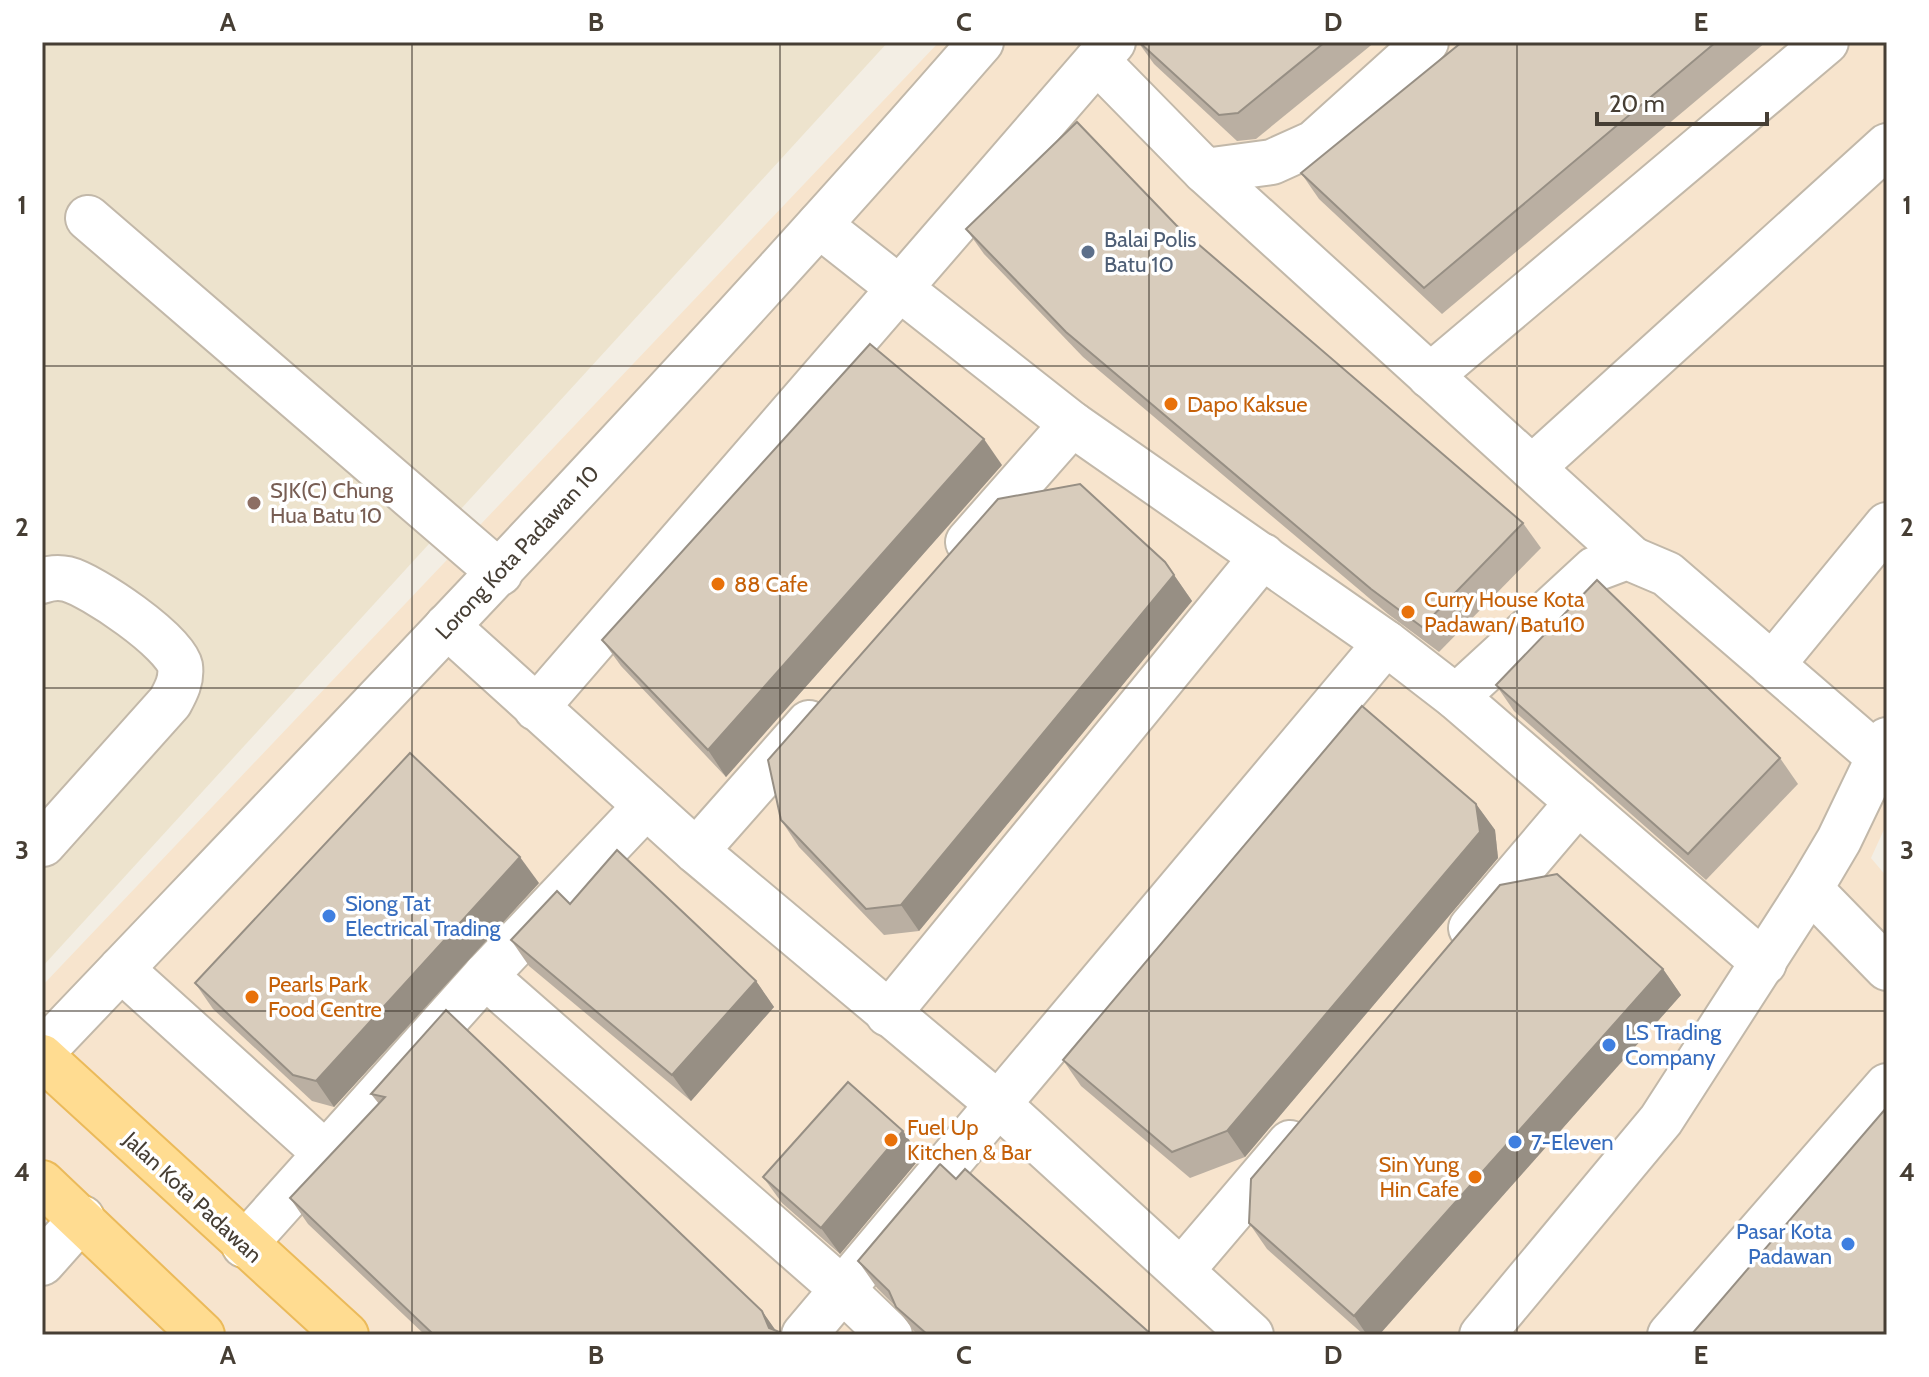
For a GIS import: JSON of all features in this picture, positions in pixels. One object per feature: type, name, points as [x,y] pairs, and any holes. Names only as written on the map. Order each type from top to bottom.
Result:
[{"type":"main road","name":"Jalan Kota Padawan","points":[[42,1055],[244,1245],[346,1335]]},
{"type":"main road","points":[[42,1183],[202,1335]]},
{"type":"street","name":"Lorong Kota Padawan 10","points":[[42,1055],[500,573],[819,225],[981,42]]},
{"type":"street","points":[[1205,171],[1272,162],[1314,143],[1426,42]]},
{"type":"street","points":[[1430,376],[1826,42]]},
{"type":"street","points":[[536,708],[1105,52],[1205,171],[1631,558],[1667,574],[1772,665],[1883,748],[1839,840],[1810,889],[1661,1120],[1482,1335]]},
{"type":"street","points":[[1532,468],[1887,146]]},
{"type":"street","points":[[88,218],[500,573]]},
{"type":"street","points":[[819,225],[900,292],[1072,424],[1386,643],[1456,697],[1764,963]]},
{"type":"street","points":[[947,566],[1072,424]]},
{"type":"street","points":[[1772,665],[1887,525]]},
{"type":"street","points":[[888,1014],[1263,556]]},
{"type":"street","points":[[1456,697],[1595,569],[1631,558]]},
{"type":"street","points":[[42,581],[52,578],[81,584],[162,639],[174,652],[180,668],[179,686],[170,702],[43,844]]},
{"type":"street","points":[[447,626],[696,851],[998,1104],[1251,1335]]},
{"type":"street","points":[[804,1335],[1386,643]]},
{"type":"street","points":[[696,851],[832,697]]},
{"type":"street","points":[[1446,958],[1578,802]]},
{"type":"street","points":[[244,1245],[485,976],[646,806]]},
{"type":"street","points":[[1810,889],[1887,968]]},
{"type":"street","points":[[121,969],[326,1154]]},
{"type":"street","points":[[485,976],[842,1289],[890,1335]]},
{"type":"street","points":[[1670,1335],[1887,1086]]},
{"type":"street","points":[[1182,1270],[1314,1114]]},
{"type":"street","points":[[42,1263],[82,1218]]},
{"type":"shaded area","name":"SJK(C) Chung Hua Batu 10","points":[[42,42],[888,42],[43,966],[42,965]]},
{"type":"shaded area","points":[[939,42],[1887,42],[1887,823],[1871,858],[1887,877],[1887,1335],[42,1335],[42,986]]},
{"type":"building","points":[[1139,42],[1325,42],[1238,113],[1219,115]]},
{"type":"building","points":[[1462,42],[1716,42],[1424,288],[1301,173]]},
{"type":"building","points":[[1077,122],[1176,225],[1523,523],[1422,627],[1371,589],[1066,332],[966,229]]},
{"type":"building","points":[[870,344],[984,439],[708,750],[602,640]]},
{"type":"building","points":[[1080,484],[1165,562],[1174,575],[901,905],[866,909],[781,820],[768,760],[998,499]]},
{"type":"building","points":[[1597,580],[1780,758],[1688,854],[1496,685]]},
{"type":"building","points":[[1362,706],[1476,804],[1480,832],[1227,1131],[1172,1152],[1063,1060]]},
{"type":"building","points":[[410,753],[520,857],[316,1081],[293,1075],[195,983]]},
{"type":"building","points":[[617,850],[756,981],[672,1075],[511,940],[557,891],[570,904]]},
{"type":"building","points":[[1557,874],[1663,969],[1354,1316],[1249,1223],[1251,1179],[1500,885]]},
{"type":"building","points":[[446,1010],[762,1311],[769,1328],[787,1335],[434,1335],[290,1198],[385,1097],[371,1094]]},
{"type":"building","points":[[848,1082],[903,1131],[821,1228],[763,1177]]},
{"type":"building","name":"Pasar Kota Padawan","points":[[1887,1107],[1887,1335],[1691,1335]]},
{"type":"building","points":[[940,1164],[956,1179],[965,1169],[1152,1335],[928,1335],[896,1307],[889,1291],[858,1261]]},
{"type":"place","name":"Balai Polis Batu 10","points":[[1088,252]]},
{"type":"place","name":"Dapo Kaksue","points":[[1171,404]]},
{"type":"place","name":"SJK(C) Chung Hua Batu 10","points":[[254,503]]},
{"type":"place","name":"88 Cafe","points":[[718,584]]},
{"type":"place","name":"Curry House Kota Padawan/ Batu10","points":[[1408,612]]},
{"type":"place","name":"Siong Tat Electrical Trading","points":[[329,916]]},
{"type":"place","name":"Pearls Park Food Centre","points":[[252,997]]},
{"type":"place","name":"LS Trading Company","points":[[1609,1045]]},
{"type":"place","name":"Fuel Up Kitchen & Bar","points":[[891,1140]]},
{"type":"place","name":"7-Eleven","points":[[1515,1142]]},
{"type":"place","name":"Sin Yung Hin Cafe","points":[[1475,1177]]},
{"type":"place","name":"Pasar Kota Padawan","points":[[1848,1244]]}]
